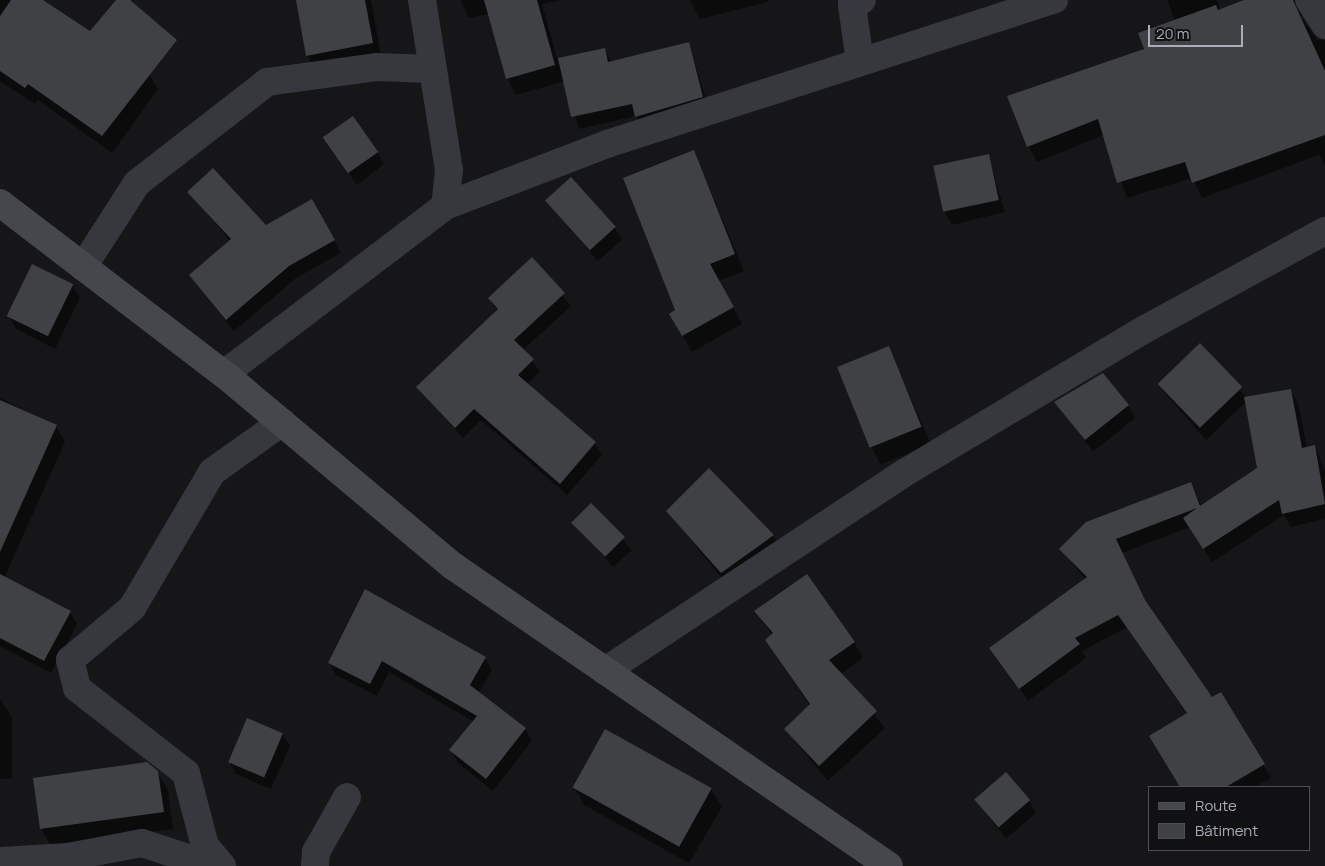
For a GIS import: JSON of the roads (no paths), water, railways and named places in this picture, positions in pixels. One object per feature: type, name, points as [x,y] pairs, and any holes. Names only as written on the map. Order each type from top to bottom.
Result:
[{"type":"main road","points":[[0,203],[224,374],[453,566],[889,866]]},
{"type":"street","points":[[422,0],[431,69],[449,170],[446,206]]},
{"type":"street","points":[[860,62],[852,6],[862,0]]},
{"type":"street","points":[[224,374],[446,206],[607,144],[1054,0]]},
{"type":"street","points":[[1309,0],[1325,25]]},
{"type":"street","points":[[83,267],[138,184],[267,82],[376,67],[431,69]]},
{"type":"street","points":[[604,671],[906,472],[1147,328],[1325,231]]},
{"type":"street","points":[[222,866],[205,846],[186,773],[77,688],[70,660],[132,608],[212,472],[282,422]]},
{"type":"street","points":[[316,866],[316,852],[347,797]]},
{"type":"street","points":[[0,861],[68,857],[142,843],[212,866]]}]
